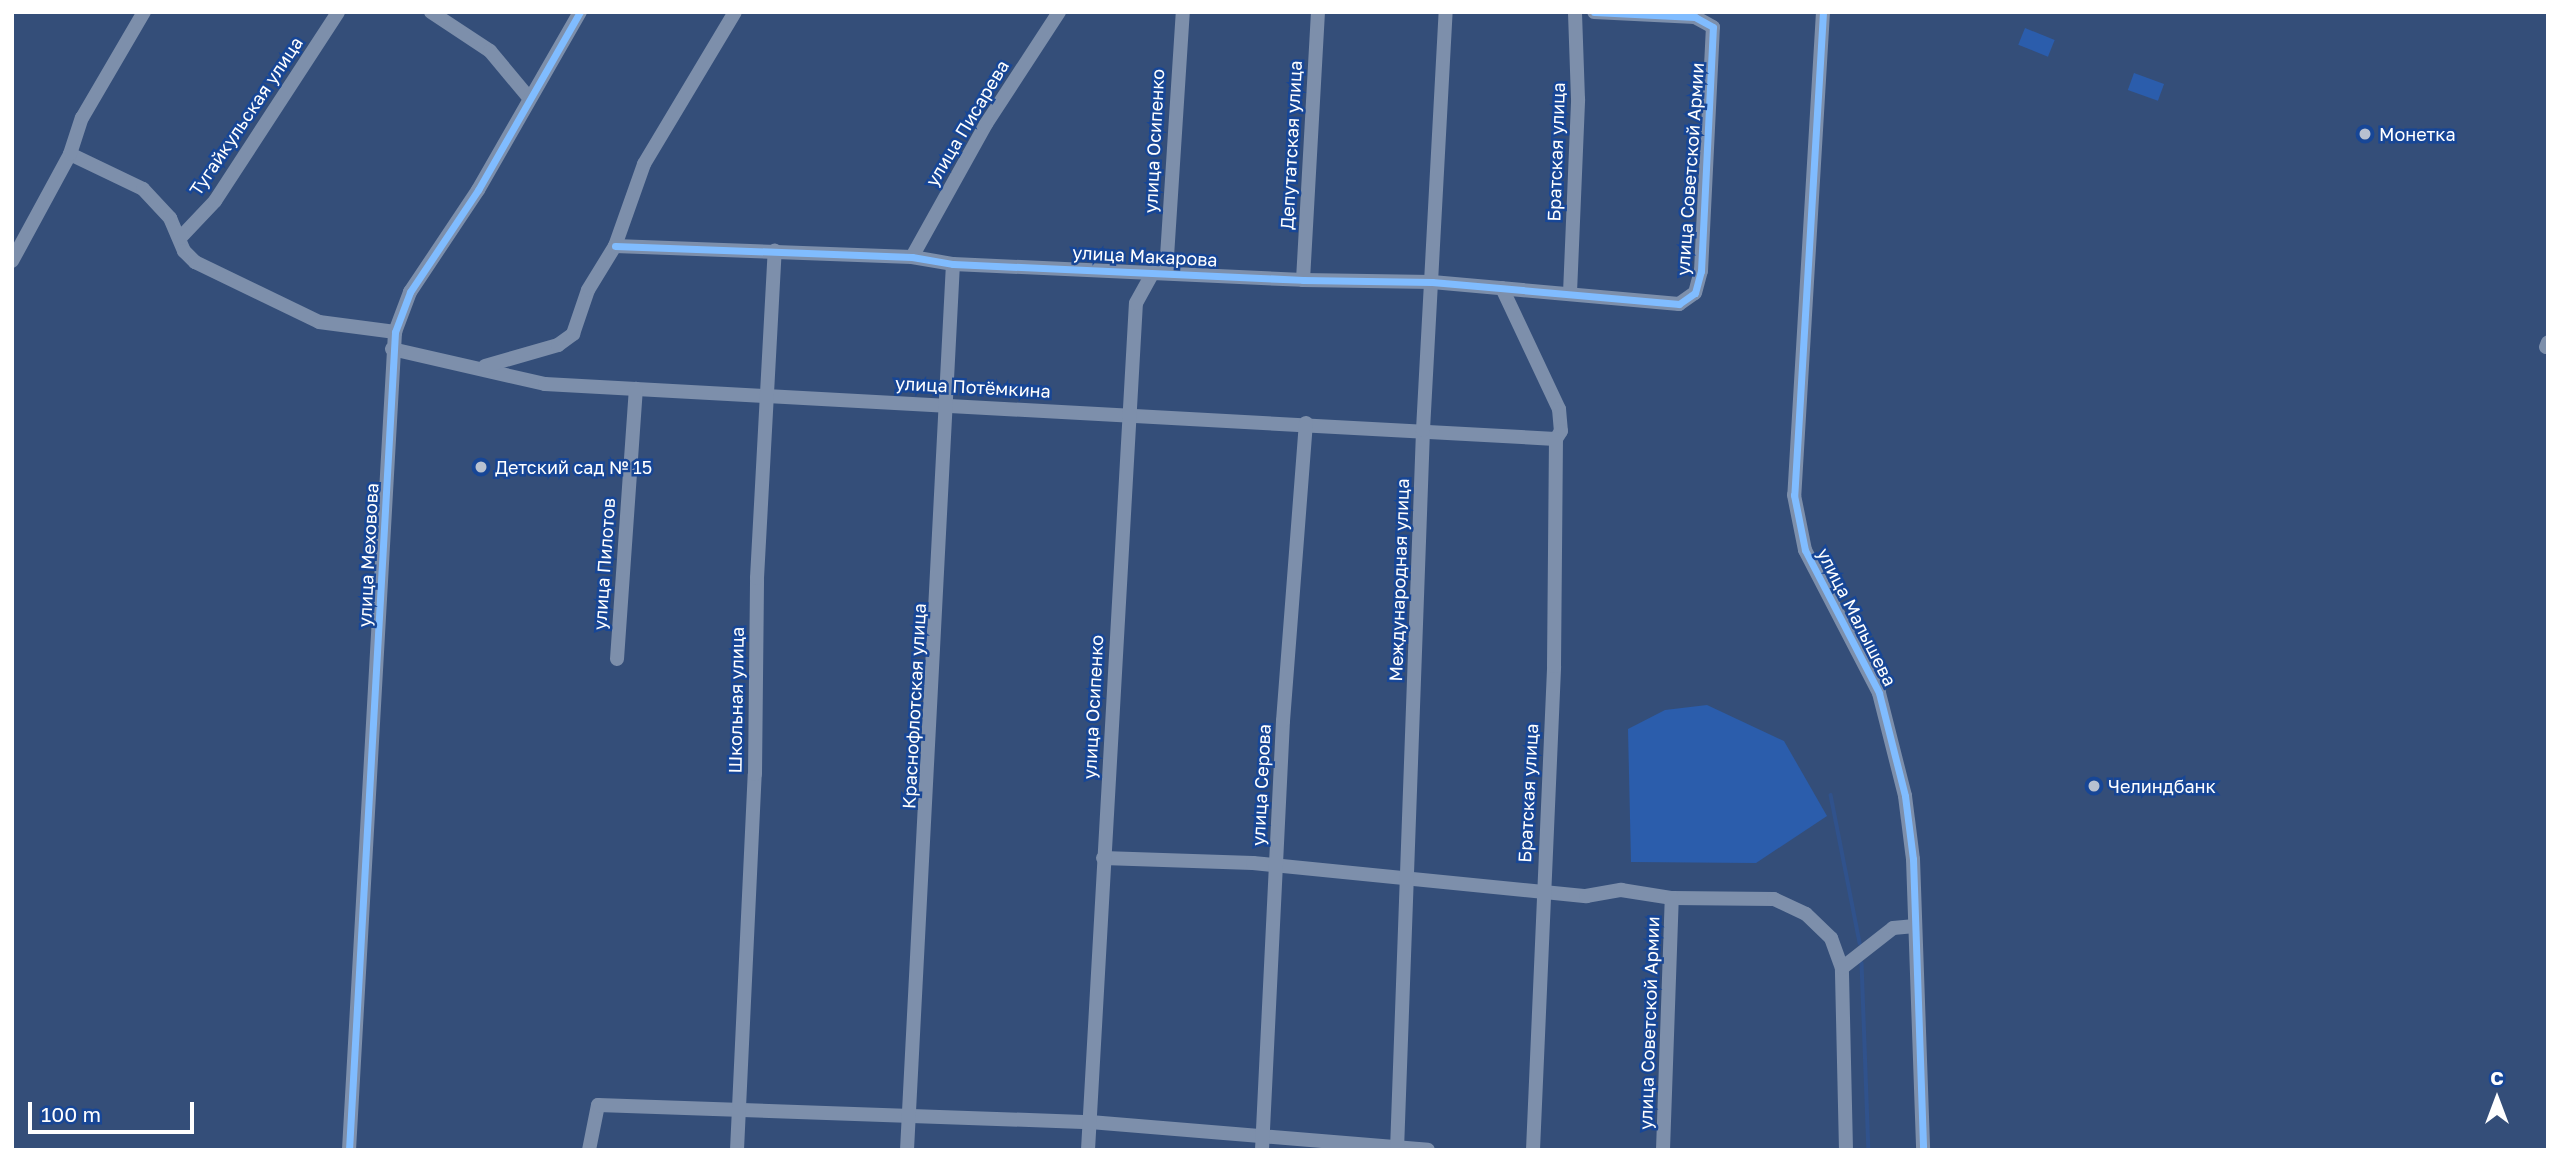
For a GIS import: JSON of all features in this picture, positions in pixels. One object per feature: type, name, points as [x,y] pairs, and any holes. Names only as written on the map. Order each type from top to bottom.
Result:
[{"type":"street","points":[[12,261],[70,154],[82,118],[144,12]]},
{"type":"street","name":"Тугайкульская улица","points":[[180,238],[215,201],[338,12]]},
{"type":"street","points":[[431,12],[490,51],[530,99]]},
{"type":"street","name":"улица Меховова","points":[[349,1150],[385,552],[392,349],[395,332],[410,292],[478,190],[580,12]]},
{"type":"street","points":[[483,366],[558,345],[573,334],[588,290],[615,246],[644,164],[735,12]]},
{"type":"street","name":"улица Писарева","points":[[912,257],[986,124],[1059,12]]},
{"type":"street","name":"улица Осипенко","points":[[1088,1150],[1136,303],[1160,272],[1183,12]]},
{"type":"street","name":"Депутатская улица","points":[[1303,280],[1318,12]]},
{"type":"street","name":"Международная улица","points":[[1397,1149],[1423,430],[1446,12]]},
{"type":"street","name":"Братская улица","points":[[1570,293],[1578,99],[1575,12]]},
{"type":"street","name":"улица Советской Армии","points":[[1594,12],[1695,17],[1709,22],[1714,33],[1701,271],[1695,293],[1673,305]]},
{"type":"street","name":"улица Малышева","points":[[1823,12],[1794,495],[1805,550],[1878,693],[1893,741],[1913,859],[1923,1150]]},
{"type":"street","points":[[70,154],[143,189],[170,218],[184,251],[195,262],[319,322],[395,332]]},
{"type":"street","name":"улица Макарова","points":[[615,246],[775,250],[912,257],[953,264],[1303,280],[1432,282],[1570,293],[1673,305]]},
{"type":"street","name":"Школьная улица","points":[[737,1150],[766,395],[775,250]]},
{"type":"street","name":"Краснофлотская улица","points":[[907,1150],[949,404],[953,264]]},
{"type":"street","name":"Братская улица","points":[[1502,288],[1559,409],[1561,431],[1556,439],[1555,666],[1542,892],[1533,1150]]},
{"type":"street","name":"улица Потёмкина","points":[[392,349],[483,366],[545,384],[1306,423],[1556,439]]},
{"type":"street","name":"улица Пилотов","points":[[617,659],[636,389]]},
{"type":"street","name":"улица Серова","points":[[1262,1142],[1276,867],[1306,423]]},
{"type":"street","points":[[1104,858],[1276,867],[1586,895],[1630,890],[1672,898],[1774,900],[1806,914],[1831,938],[1842,968],[1846,1150]]},
{"type":"street","name":"улица Советской Армии","points":[[1663,1150],[1672,898]]},
{"type":"street","points":[[1842,968],[1893,928],[1915,926]]},
{"type":"street","points":[[589,1150],[598,1105],[1090,1122],[1262,1142],[1428,1150]]},
{"type":"shaded area","points":[[2025,28],[2055,40],[2048,57],[2018,45]]},
{"type":"shaded area","points":[[2134,73],[2164,84],[2158,101],[2128,90]]},
{"type":"shaded area","points":[[1707,705],[1784,741],[1827,816],[1756,863],[1631,862],[1628,729],[1665,710]]},
{"type":"waterway","points":[[1831,795],[1860,943]]},
{"type":"waterway","points":[[1862,963],[1869,1150]]},
{"type":"cycle path","points":[[349,1150],[395,332],[410,292],[478,190],[580,12]]},
{"type":"cycle path","points":[[615,246],[912,257],[953,264],[1303,280],[1432,282],[1679,304],[1695,293],[1701,271],[1713,27],[1695,17],[1594,12]]},
{"type":"cycle path","points":[[1823,12],[1794,495],[1805,550],[1879,693],[1905,796],[1913,859],[1923,1150]]},
{"type":"place","name":"Монетка","points":[[2365,134]]},
{"type":"place","name":"Детский сад № 15","points":[[481,467]]},
{"type":"place","name":"Челиндбанк","points":[[2094,786]]}]
